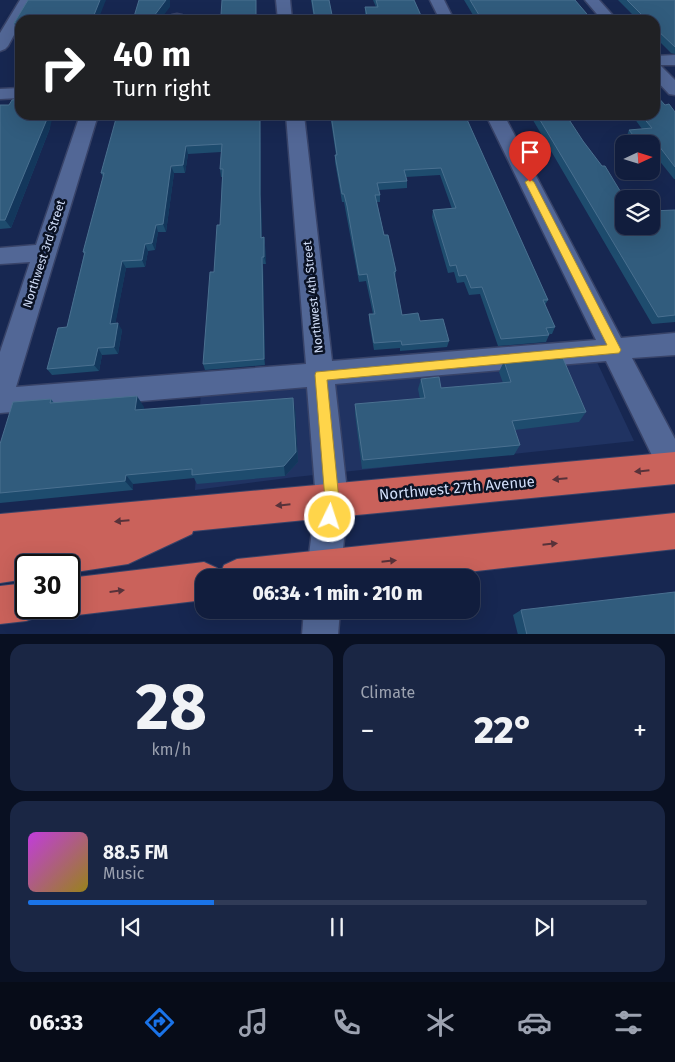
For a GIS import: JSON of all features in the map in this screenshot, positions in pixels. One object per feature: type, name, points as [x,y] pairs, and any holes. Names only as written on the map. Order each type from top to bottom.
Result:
[{"type":"highway","name":"Northwest 27th Avenue","points":[[0,532],[675,468]]},
{"type":"highway","points":[[0,564],[128,546],[194,514]]},
{"type":"highway","points":[[357,569],[675,531]]},
{"type":"highway","points":[[80,596],[195,582]]},
{"type":"highway","points":[[0,605],[15,603]]},
{"type":"street","points":[[283,0],[284,15]]},
{"type":"street","points":[[437,0],[444,15]]},
{"type":"street","points":[[592,0],[606,15]]},
{"type":"street","points":[[9,3],[17,14]]},
{"type":"street","points":[[0,15],[17,14]]},
{"type":"street","points":[[0,46],[15,18]]},
{"type":"street","points":[[660,61],[675,60]]},
{"type":"street","points":[[660,74],[675,90]]},
{"type":"street","points":[[0,94],[15,93]]},
{"type":"street","name":"Northwest 3rd Street","points":[[0,393],[87,120]]},
{"type":"street","name":"Northwest 4th Street","points":[[296,120],[332,500],[323,569]]},
{"type":"street","points":[[499,120],[675,468]]},
{"type":"street","points":[[0,256],[44,253]]},
{"type":"street","points":[[0,401],[675,344]]},
{"type":"street","points":[[320,634],[321,619]]},
{"type":"shaded area","points":[[596,360],[634,441],[295,477],[195,490],[201,390]]},
{"type":"building","points":[[28,0],[100,0],[94,15],[19,15]]},
{"type":"building","points":[[139,0],[166,0],[155,15],[134,15]]},
{"type":"building","points":[[222,0],[256,0],[256,15],[221,15]]},
{"type":"building","points":[[312,0],[329,0],[332,15],[314,15]]},
{"type":"building","points":[[376,0],[414,0],[421,15],[367,15],[365,7],[378,7]]},
{"type":"building","points":[[470,0],[575,0],[588,15],[479,15]]},
{"type":"building","points":[[627,0],[675,0],[675,47],[660,33],[660,15],[642,15]]},
{"type":"building","points":[[12,100],[15,100],[15,120],[47,120],[5,220],[0,220],[0,105],[9,105]]},
{"type":"building","points":[[660,100],[665,105],[669,104],[675,112],[675,167],[660,147],[660,135],[633,135],[629,130],[652,128],[645,120],[660,120]]},
{"type":"building","points":[[116,120],[260,120],[261,238],[264,237],[264,257],[262,257],[264,359],[203,364],[210,272],[214,272],[217,225],[220,225],[223,169],[220,169],[222,144],[186,146],[183,165],[171,166],[163,224],[156,225],[152,243],[145,244],[142,260],[122,261],[110,324],[118,323],[114,347],[98,348],[94,365],[47,369],[58,328],[67,327],[85,252],[83,252],[104,173],[101,173]]},
{"type":"building","points":[[332,120],[467,120],[548,300],[543,300],[555,327],[546,328],[549,335],[501,339],[482,287],[471,288],[466,275],[459,276],[456,265],[450,266],[433,210],[456,208],[441,168],[404,170],[407,181],[377,183],[380,195],[375,195],[384,235],[388,235],[396,271],[394,272],[402,315],[418,313],[420,321],[443,319],[449,341],[402,345],[401,341],[374,343],[369,314],[375,314],[367,274],[359,275],[347,206],[344,194],[342,194],[335,155],[337,155]]},
{"type":"building","points":[[540,120],[569,120],[602,166],[605,166],[620,190],[615,190],[615,235],[660,235],[660,211],[675,210],[675,315],[658,317]]},
{"type":"building","points":[[562,356],[586,412],[512,421],[520,445],[363,460],[355,404],[425,398],[421,379],[439,377],[441,388],[511,382],[504,361]]},
{"type":"building","points":[[137,396],[135,410],[293,398],[296,452],[284,466],[192,475],[192,469],[126,475],[125,481],[0,493],[0,444],[13,402],[51,399],[50,403]]},
{"type":"building","points":[[675,592],[675,634],[527,634],[521,610]]},
{"type":"route","points":[[330,517],[332,500],[321,375],[615,350],[530,182]]}]
